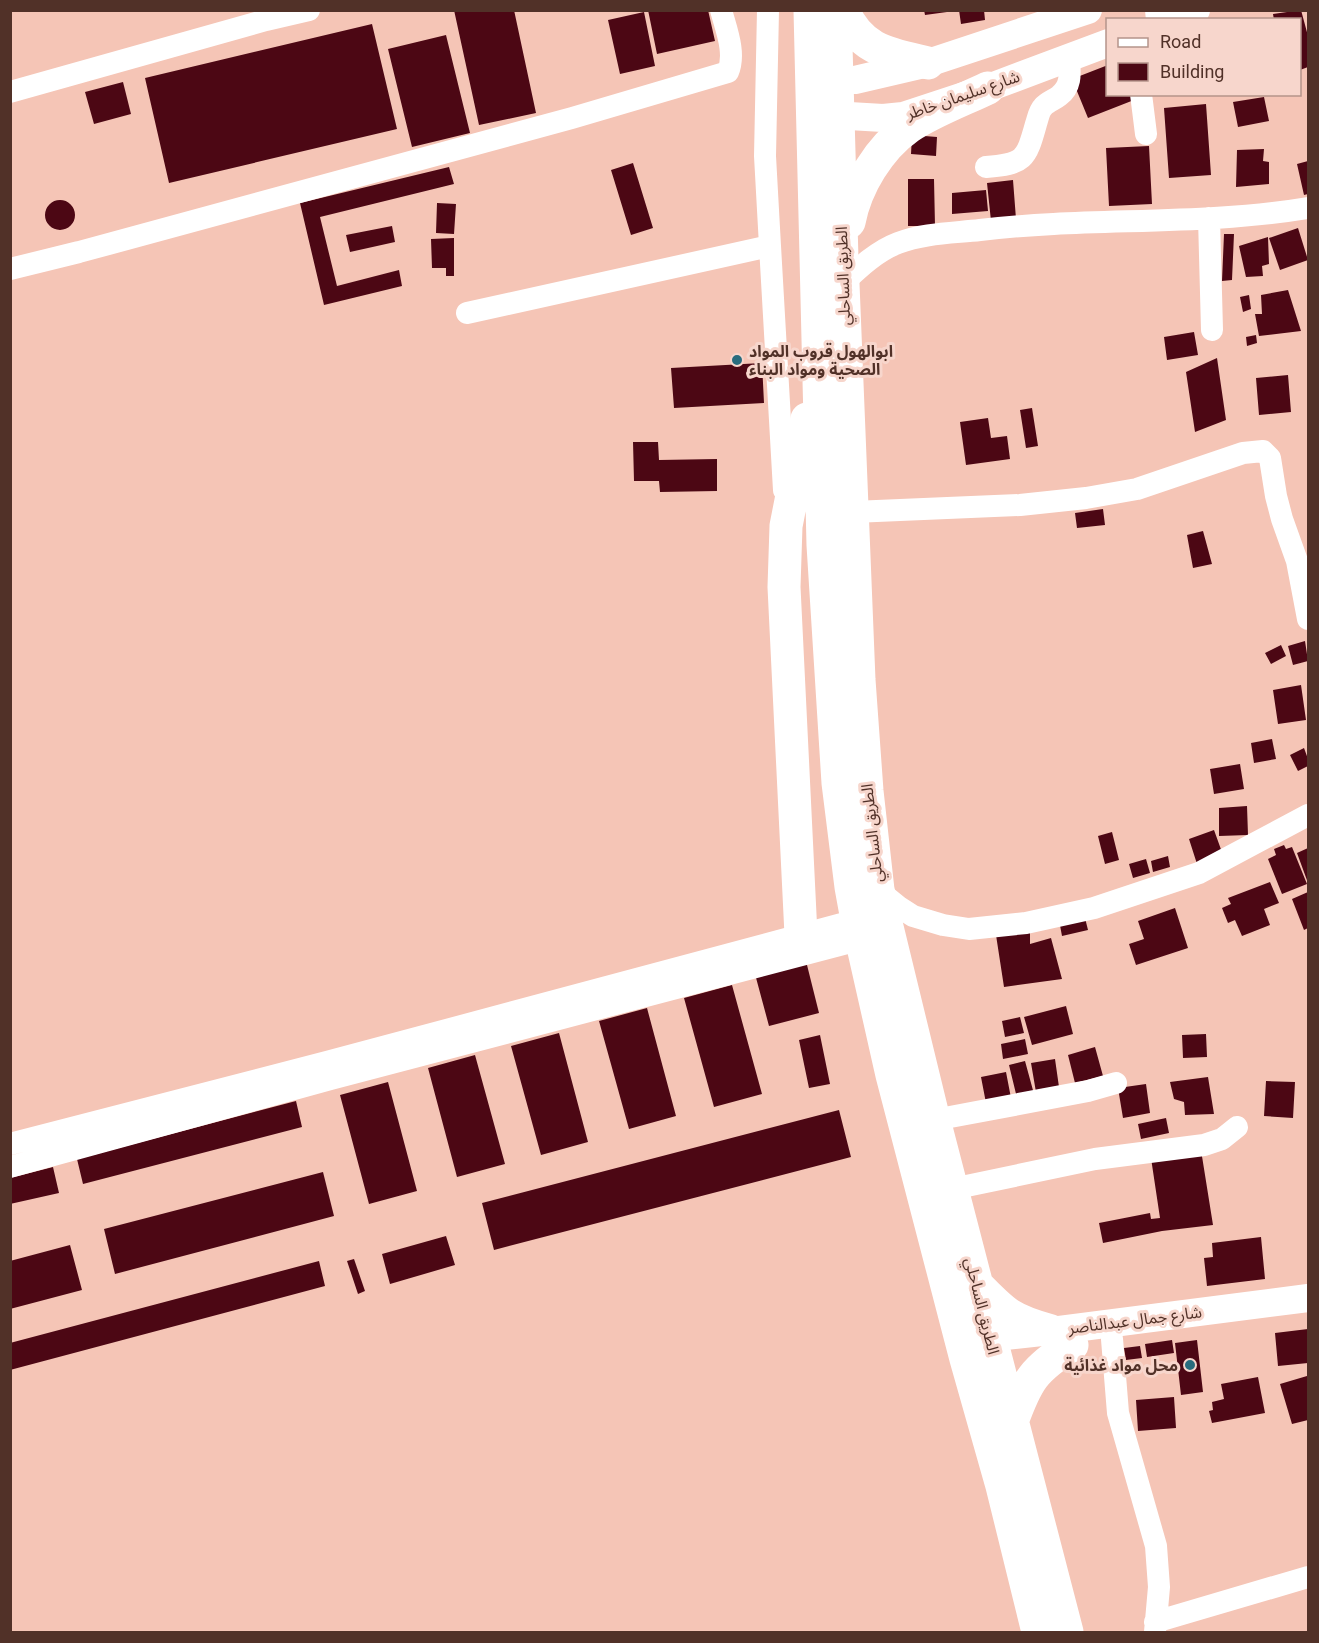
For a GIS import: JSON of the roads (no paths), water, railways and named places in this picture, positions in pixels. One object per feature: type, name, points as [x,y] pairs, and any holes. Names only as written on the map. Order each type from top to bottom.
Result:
[{"type":"highway","name":"الطريق الساحلي","points":[[810,10],[825,81]]},
{"type":"highway","name":"الطريق الساحلي","points":[[835,10],[825,81],[819,356],[823,545],[838,783],[859,930],[892,1075],[978,1348],[1012,1422],[1067,1632]]},
{"type":"highway","points":[[843,10],[850,26],[873,48],[928,63]]},
{"type":"highway","points":[[843,271],[851,210],[866,172],[909,127],[988,88]]},
{"type":"highway","name":"الطريق الساحلي","points":[[825,115],[843,271],[859,680],[867,790],[878,890],[933,1120],[976,1284],[978,1348],[1002,1486],[1038,1632]]},
{"type":"highway","points":[[801,935],[784,587],[786,526],[819,356]]},
{"type":"highway","points":[[976,1284],[1013,1319],[1062,1338],[1026,1385],[1012,1422]]},
{"type":"main road","points":[[825,81],[855,80],[928,63],[1088,10]]},
{"type":"main road","name":"شارع سليمان خاطر","points":[[825,115],[883,118],[903,116],[988,88],[1106,43]]},
{"type":"main road","name":"شارع جمال عبدالناصر","points":[[978,1348],[1062,1338],[1308,1298]]},
{"type":"main road","name":"شارع جمال عبدالناصر","points":[[1062,1338],[1112,1339],[1308,1317]]},
{"type":"street","points":[[10,92],[309,10]]},
{"type":"street","points":[[10,269],[573,118],[728,72],[732,55],[721,10]]},
{"type":"street","points":[[768,10],[765,156],[786,526]]},
{"type":"street","points":[[986,167],[1015,164],[1029,148],[1044,106],[1058,97],[1068,86],[1069,58]]},
{"type":"street","points":[[1142,96],[1146,134]]},
{"type":"street","points":[[843,271],[900,242],[924,237],[1048,223],[1209,218],[1308,208]]},
{"type":"street","points":[[1209,218],[1212,330]]},
{"type":"street","points":[[467,313],[770,246]]},
{"type":"street","points":[[853,512],[1020,505],[1086,498],[1137,489],[1257,450],[1267,453],[1270,458],[1276,496],[1300,544],[1297,561],[1308,619]]},
{"type":"street","points":[[878,890],[899,908],[913,916],[943,925],[969,929],[1026,923],[1094,908],[1199,873],[1308,815]]},
{"type":"street","points":[[10,1167],[329,1071],[801,935],[859,930]]},
{"type":"street","points":[[10,1144],[329,1071],[859,930]]},
{"type":"street","points":[[933,1120],[1088,1091],[1116,1083]]},
{"type":"street","points":[[952,1189],[1095,1159],[1204,1145],[1222,1139],[1237,1127]]},
{"type":"street","points":[[1112,1339],[1118,1413],[1156,1546],[1160,1587],[1155,1627],[1308,1577]]},
{"type":"place","name":"ابوالهول قروب المواد الصحية ومواد البناء","points":[[737,360]]},
{"type":"place","name":"محل مواد غذائية","points":[[1190,1365]]}]
